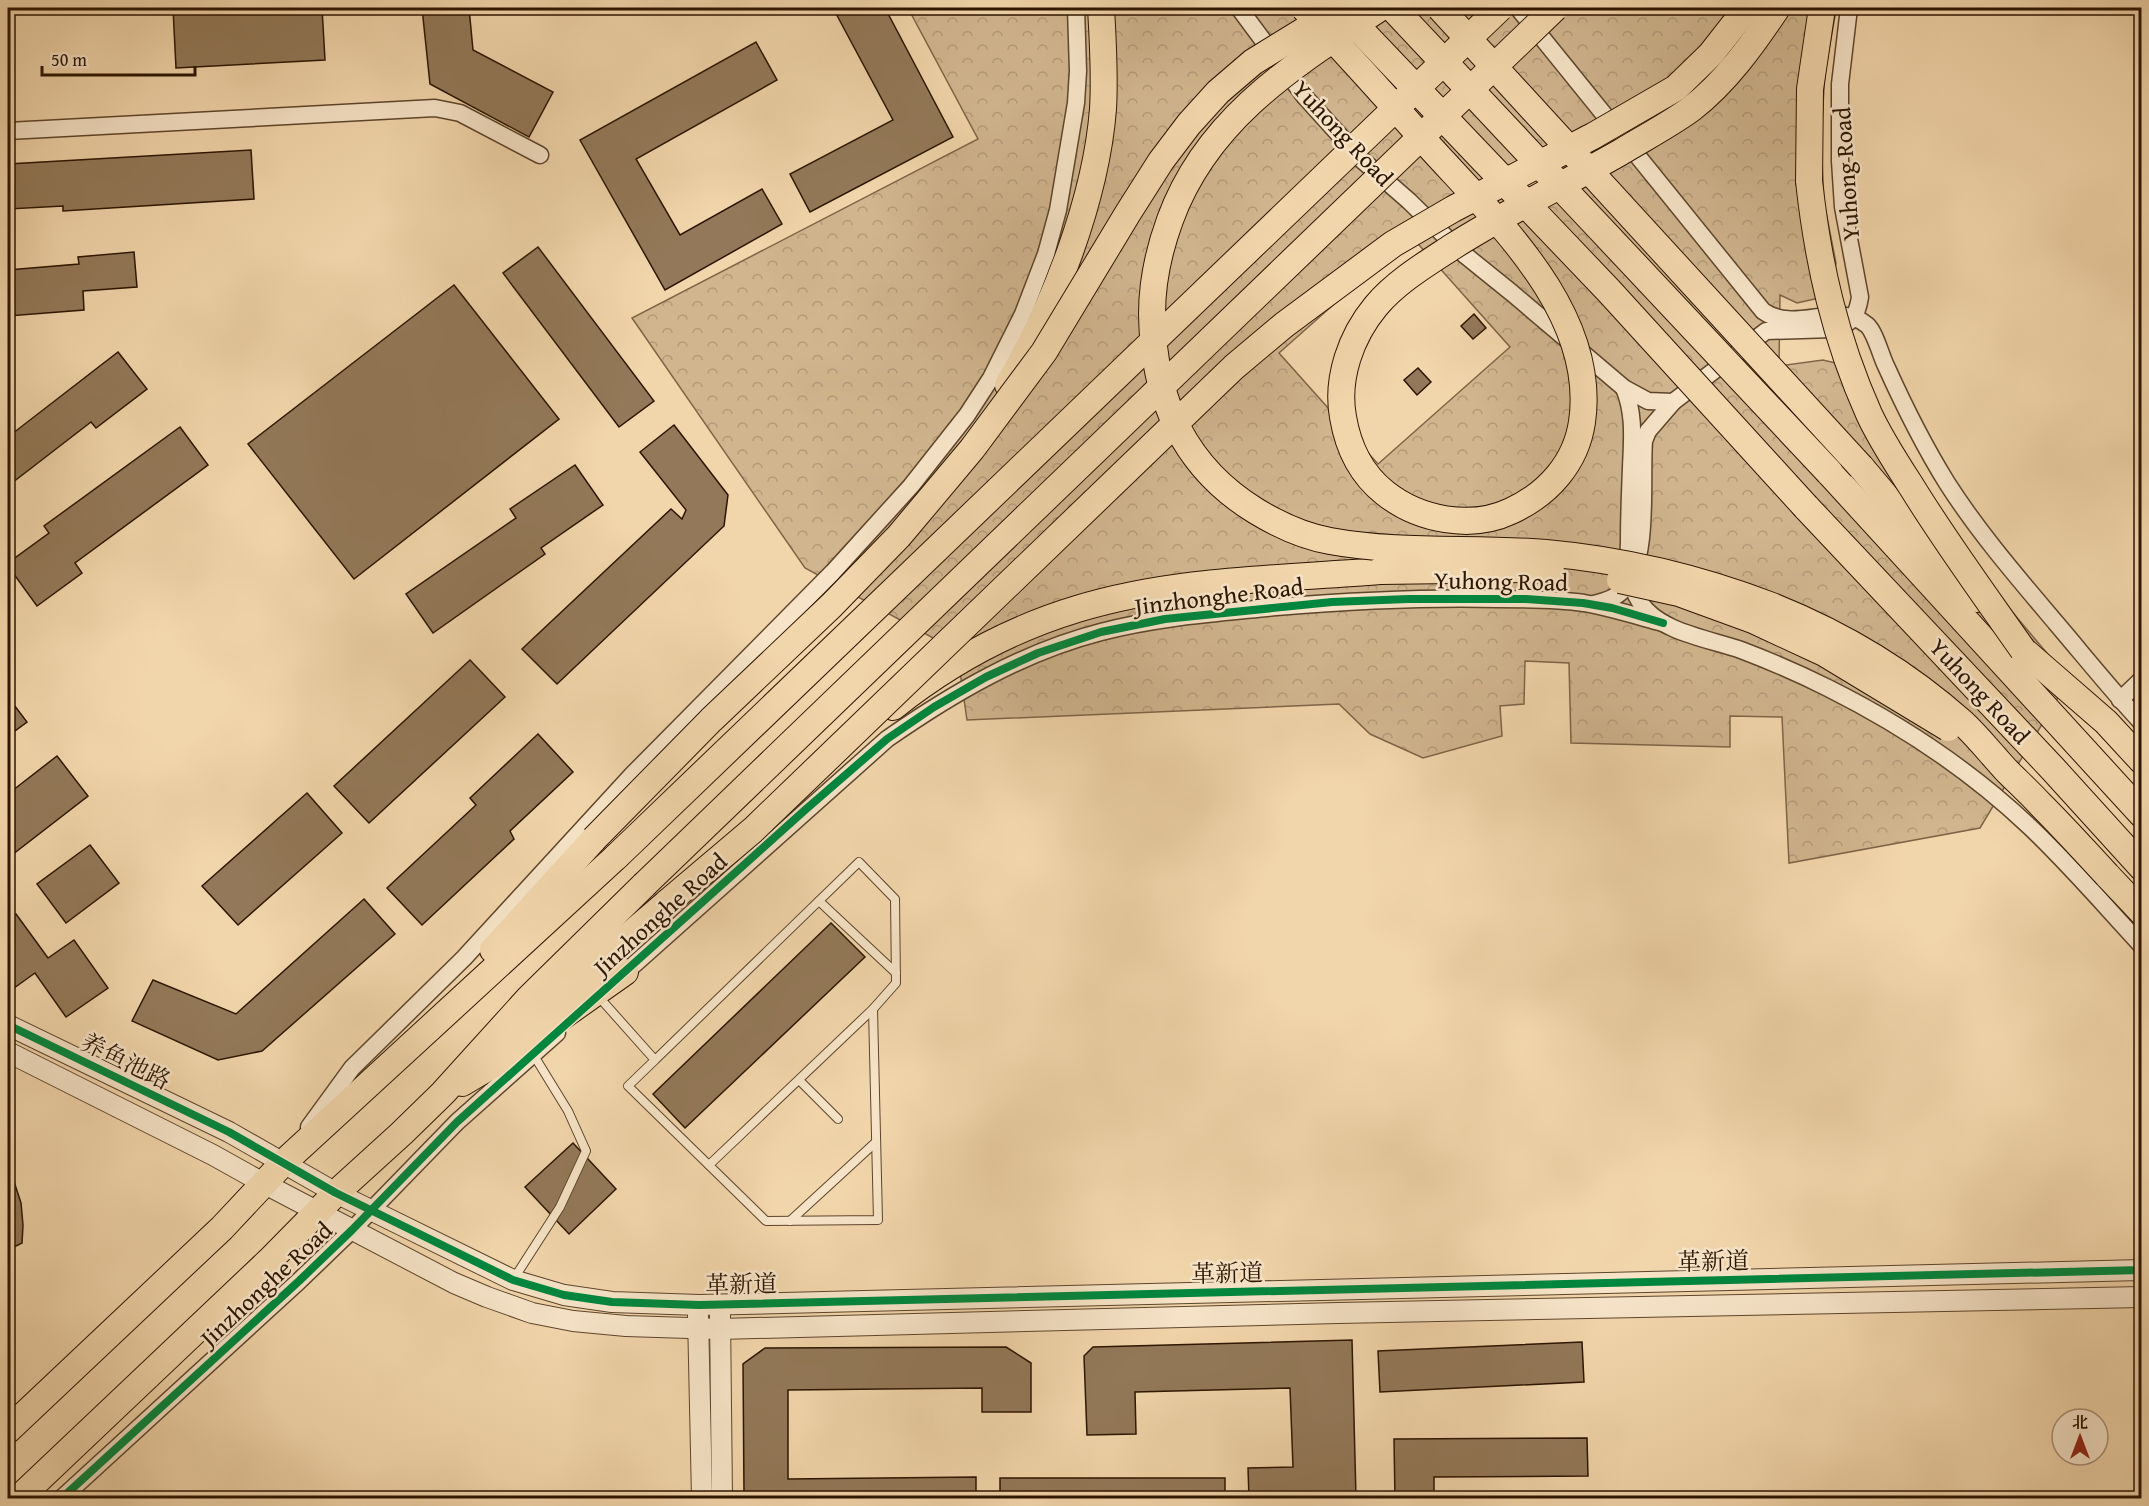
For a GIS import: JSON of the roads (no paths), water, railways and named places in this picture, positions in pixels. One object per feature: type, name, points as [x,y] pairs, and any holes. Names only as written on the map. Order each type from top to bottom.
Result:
[{"type":"highway","name":"Yuhong Road","points":[[1340,8],[1609,291],[1806,507],[2142,867]]},
{"type":"highway","name":"Yuhong Road","points":[[1393,8],[1829,472],[2142,814]]},
{"type":"main road","points":[[972,449],[1032,344],[1075,237],[1087,199],[1103,110],[1104,68],[1101,8]]},
{"type":"main road","points":[[1304,8],[1375,85],[1467,187],[1474,196],[1490,213],[1497,222],[1505,230],[1553,297],[1566,322],[1582,369],[1585,393],[1580,435],[1574,452],[1561,473],[1545,492],[1527,504],[1484,520],[1460,520],[1421,513],[1401,503],[1384,492],[1372,480],[1353,454],[1346,436],[1341,389],[1352,345],[1362,326],[1383,300],[1440,255],[1480,230],[1490,224],[1500,218],[1670,124],[1693,107],[1712,91],[1744,55],[1777,8]]},
{"type":"main road","points":[[378,1076],[594,839],[711,720],[832,605],[899,536],[972,449],[1044,352],[1161,161],[1189,124],[1218,92],[1254,62],[1340,8]]},
{"type":"main road","points":[[1380,8],[1314,51],[1261,91],[1225,126],[1204,152],[1174,208],[1158,262],[1152,304],[1152,328],[1157,368],[1164,398],[1181,435],[1196,458],[1216,481],[1238,499],[1271,520],[1296,532],[1326,541],[1365,546],[1492,550],[1585,558],[1691,578],[1775,608],[1826,630],[1865,651],[1914,683],[1964,724],[2142,912]]},
{"type":"main road","points":[[1440,8],[1861,466],[1915,531],[2023,650],[2106,722],[2142,761]]},
{"type":"main road","points":[[8,1430],[222,1228],[283,1163],[617,856],[1500,8]]},
{"type":"main road","name":"Jinzhonghe Road","points":[[19,1498],[443,1093],[529,998],[644,885],[1554,8]]},
{"type":"main road","points":[[443,1093],[753,830],[1234,367],[1284,324],[1393,244],[1453,209],[1593,136],[1676,87],[1711,54],[1747,8]]},
{"type":"main road","points":[[1822,8],[1810,89],[1809,182],[1817,244],[1834,321],[1857,385],[1885,445],[1935,524],[2023,650]]},
{"type":"main road","points":[[831,755],[903,698],[939,674],[988,645],[1076,609],[1120,598],[1207,584],[1380,571],[1532,569],[1601,576],[1679,593],[1753,620],[1824,653],[1894,694],[1958,734],[2007,771]]},
{"type":"main road","points":[[443,1093],[484,1070],[626,972]]},
{"type":"street","points":[[283,1163],[352,1068],[464,958],[633,774],[833,572],[911,486],[967,415],[991,378],[1023,314],[1046,254],[1058,210],[1076,103],[1078,71],[1076,8]]},
{"type":"street","name":"Yuhong Road","points":[[1239,8],[1305,97],[1362,160],[1409,201],[1460,251],[1624,388],[1648,401],[1672,402]]},
{"type":"street","points":[[1518,8],[1636,151],[1756,304],[1768,314],[1782,319],[1804,320],[1843,315],[1862,322]]},
{"type":"street","name":"Yuhong Road","points":[[1849,8],[1840,84],[1840,160],[1843,207],[1860,297],[1862,322],[1923,441],[1966,511],[1996,551],[2120,700],[2142,723]]},
{"type":"street","points":[[8,131],[435,108],[460,113],[540,155]]},
{"type":"street","points":[[1756,304],[1760,317],[1760,328],[1756,337]]},
{"type":"street","name":"Yuhong Road","points":[[1591,605],[1607,601],[1622,591],[1638,564],[1644,441],[1648,431],[1672,402],[1766,331],[1833,329],[1862,322]]},
{"type":"street","name":"Yuhong Road","points":[[1624,388],[1633,418],[1628,565],[1640,602],[1648,613],[1663,623]]},
{"type":"street","name":"Yuhong Road","points":[[1408,599],[1526,599],[1612,608],[1739,650],[1829,688],[1908,733],[1949,761],[2029,826],[2142,946]]},
{"type":"street","name":"Jinzhonghe Road","points":[[62,1498],[352,1230],[457,1122],[887,739],[934,707],[986,677],[1038,653],[1101,632],[1165,619],[1332,602],[1408,599]]},
{"type":"street","points":[[2120,700],[2142,679]]},
{"type":"street","name":"养鱼池路","points":[[8,1025],[229,1132],[336,1193]]},
{"type":"street","name":"养鱼池路","points":[[8,1052],[213,1155],[265,1184]]},
{"type":"street","name":"养鱼池路","points":[[191,1120],[229,1132]]},
{"type":"street","name":"养鱼池路","points":[[178,1148],[213,1155]]},
{"type":"street","name":"革新道","points":[[265,1184],[454,1283],[532,1313],[584,1322],[720,1329],[1338,1313],[2142,1297]]},
{"type":"street","name":"革新道","points":[[336,1193],[513,1280],[564,1295],[612,1302],[699,1305],[2142,1270]]},
{"type":"street","points":[[720,1304],[722,1498]]},
{"type":"street","points":[[699,1305],[702,1498]]},
{"type":"lane","points":[[709,1165],[896,984],[895,899],[859,862],[628,1086],[766,1221],[878,1220],[873,1008]]},
{"type":"lane","points":[[819,901],[896,973]]},
{"type":"lane","points":[[598,996],[655,1060]]},
{"type":"lane","points":[[513,1280],[560,1207],[586,1151],[568,1111],[533,1054]]},
{"type":"lane","points":[[799,1080],[838,1119]]},
{"type":"lane","points":[[790,1221],[876,1142]]}]
